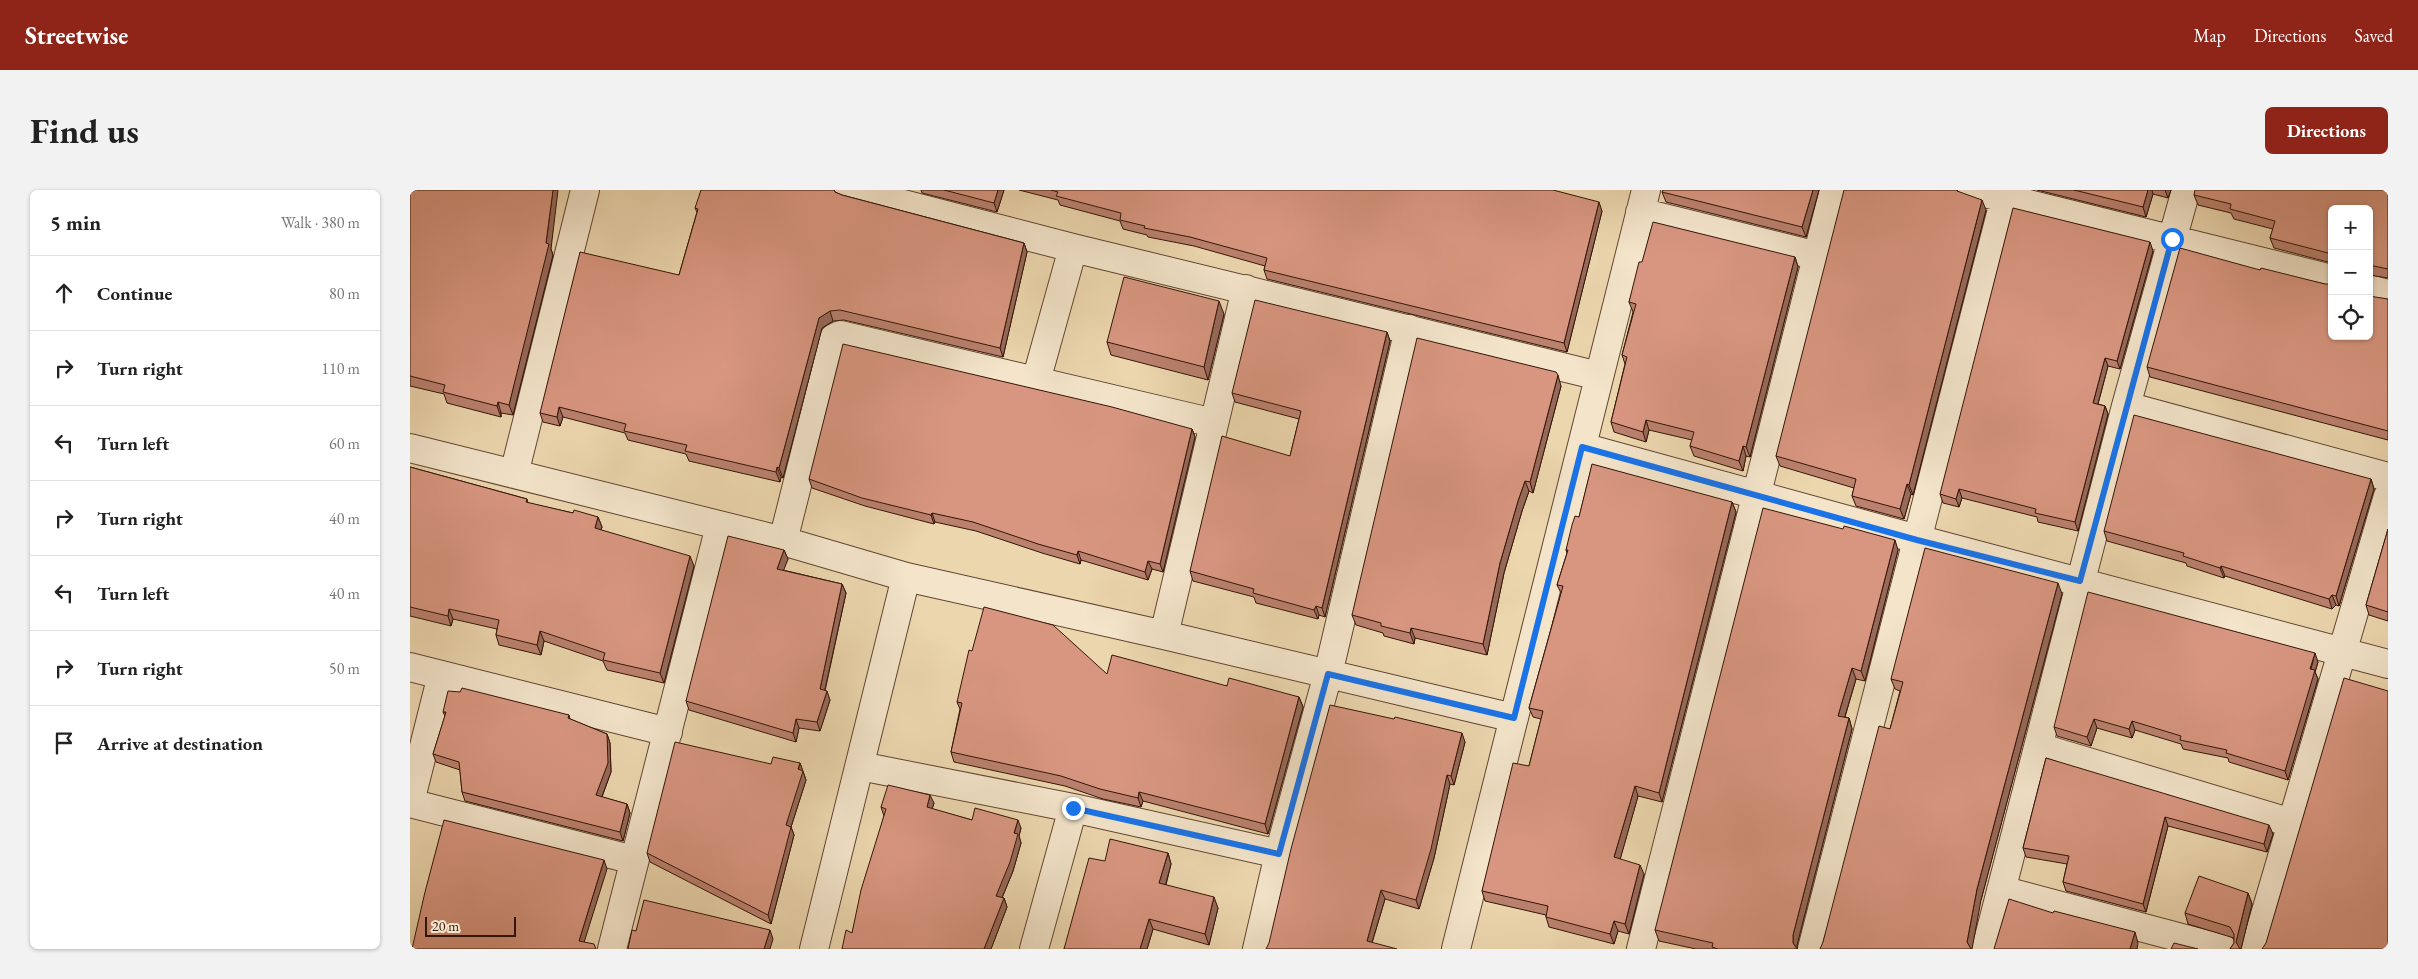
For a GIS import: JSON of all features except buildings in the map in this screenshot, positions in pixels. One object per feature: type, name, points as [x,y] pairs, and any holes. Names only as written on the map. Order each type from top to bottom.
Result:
[{"type":"street","points":[[514,474],[585,190]]},
{"type":"street","points":[[849,190],[887,194],[1073,248],[1599,376]]},
{"type":"street","points":[[1641,949],[1758,495],[1834,190]]},
{"type":"street","points":[[1972,190],[2006,194],[2172,239],[2328,278]]},
{"type":"street","points":[[1986,949],[2126,406],[2186,190]]},
{"type":"street","points":[[1812,949],[2006,194]]},
{"type":"street","points":[[1456,949],[1643,201],[1818,256]]},
{"type":"street","points":[[1036,381],[1073,248]]},
{"type":"street","points":[[1164,635],[1246,289]]},
{"type":"street","points":[[2373,290],[2388,294]]},
{"type":"street","points":[[1257,949],[1279,854],[1328,674],[1409,329]]},
{"type":"street","points":[[783,540],[834,338],[840,335],[1214,423]]},
{"type":"street","points":[[2126,406],[2388,477]]},
{"type":"street","points":[[1582,447],[1917,540],[2080,581],[2388,664]]},
{"type":"street","points":[[410,448],[783,540],[906,577],[1164,635],[1514,718]]},
{"type":"street","points":[[2255,949],[2388,496]]},
{"type":"street","points":[[612,949],[720,526]]},
{"type":"street","points":[[814,949],[906,577]]},
{"type":"street","points":[[410,667],[668,732]]},
{"type":"street","points":[[442,675],[410,803],[634,860]]},
{"type":"street","points":[[2038,747],[2292,823]]},
{"type":"street","points":[[860,766],[1073,808],[1279,854]]},
{"type":"street","points":[[1034,949],[1073,808]]},
{"type":"street","points":[[2001,890],[2222,949]]},
{"type":"route","points":[[1073,808],[1279,854],[1328,674],[1514,718],[1582,447],[1917,540],[2080,581],[2172,239]]}]
